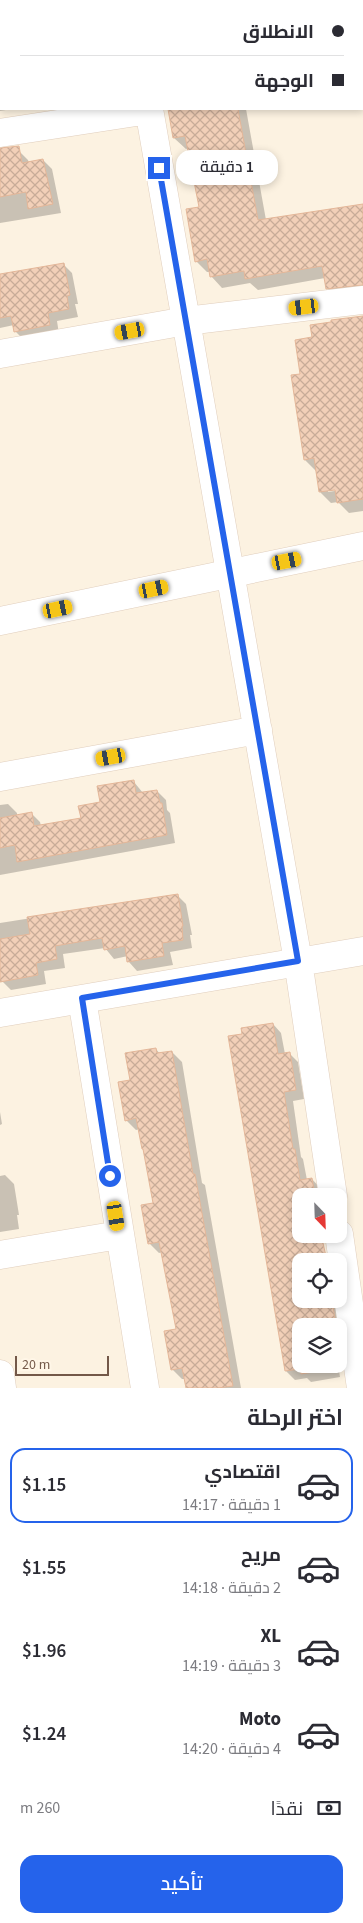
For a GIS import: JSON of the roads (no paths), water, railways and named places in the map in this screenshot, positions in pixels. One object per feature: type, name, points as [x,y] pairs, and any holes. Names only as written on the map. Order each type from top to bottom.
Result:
[{"type":"street","points":[[0,133],[143,110]]},
{"type":"street","points":[[149,110],[298,961],[332,1188]]},
{"type":"street","points":[[0,354],[186,321],[363,300]]},
{"type":"street","points":[[0,621],[363,546]]},
{"type":"street","points":[[0,777],[258,730]]},
{"type":"street","points":[[0,1013],[363,951]]},
{"type":"street","points":[[82,998],[145,1388]]},
{"type":"street","points":[[0,1255],[119,1235]]},
{"type":"street","points":[[340,1243],[362,1388]]},
{"type":"street","points":[[0,1374],[2,1388]]}]
